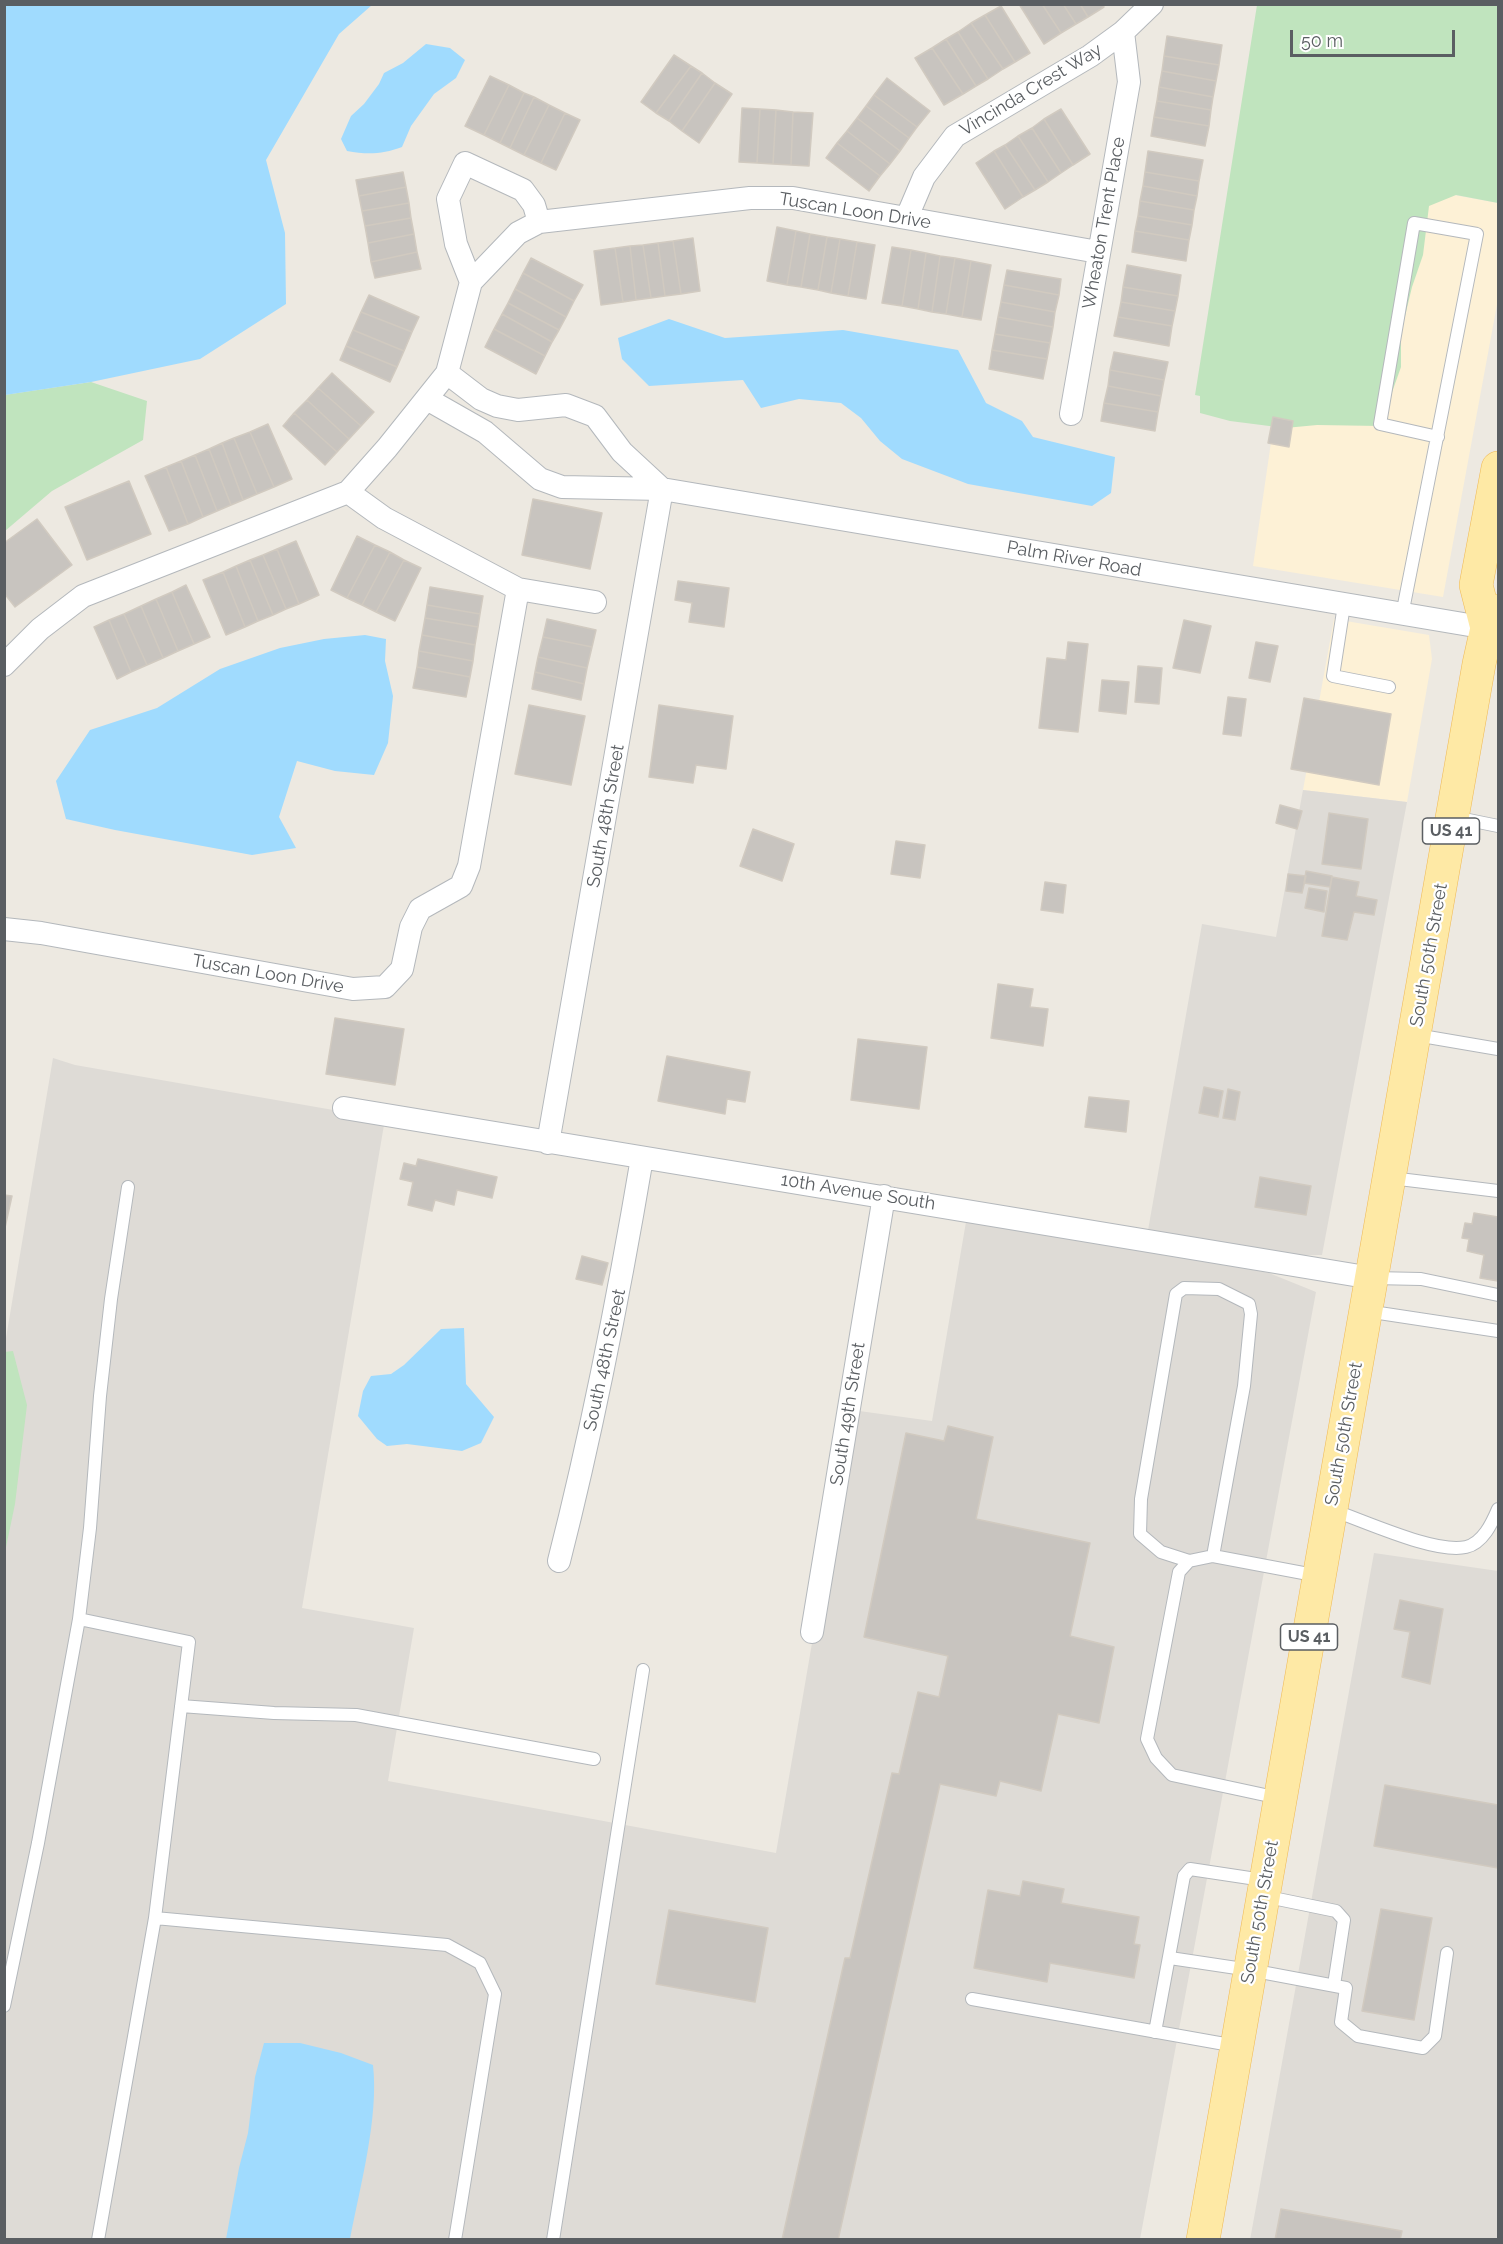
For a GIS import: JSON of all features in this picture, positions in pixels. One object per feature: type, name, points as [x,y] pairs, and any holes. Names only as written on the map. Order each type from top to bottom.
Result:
[{"type":"main road","name":"South 50th Street","points":[[1203,2240],[1453,817],[1492,620],[1476,585],[1498,468]]},
{"type":"street","name":"Vincinda Crest Way","points":[[907,217],[924,177],[955,136],[1090,56],[1123,32],[1152,4]]},
{"type":"street","name":"Wheaton Trent Place","points":[[1071,414],[1129,82],[1123,32]]},
{"type":"street","points":[[471,282],[456,244],[447,199],[465,163],[523,190],[534,206],[539,222]]},
{"type":"street","name":"Tuscan Loon Drive","points":[[4,664],[40,629],[83,596],[348,492],[387,448],[447,373],[471,282],[518,233],[539,222],[750,198],[793,198],[1098,252]]},
{"type":"street","points":[[447,373],[481,399],[497,406],[518,410],[566,405],[595,416],[622,452],[662,489]]},
{"type":"street","name":"Palm River Road","points":[[427,399],[484,432],[540,479],[562,487],[662,489],[1402,615],[1492,620]]},
{"type":"street","points":[[500,445],[518,410]]},
{"type":"street","name":"South 48th Street","points":[[548,1143],[662,489]]},
{"type":"street","points":[[348,492],[384,518],[518,589],[595,602]]},
{"type":"street","name":"Tuscan Loon Drive","points":[[4,929],[41,933],[353,989],[385,987],[402,969],[411,927],[420,909],[461,886],[469,866],[518,589]]},
{"type":"street","name":"10th Avenue South","points":[[344,1108],[1372,1278]]},
{"type":"street","name":"South 48th Street","points":[[559,1561],[595,1413],[622,1277],[642,1158]]},
{"type":"street","name":"South 49th Street","points":[[812,1632],[884,1196]]},
{"type":"lane","points":[[1402,615],[1438,436],[1477,234],[1414,223],[1380,424],[1438,436]]},
{"type":"lane","points":[[1344,604],[1333,676],[1389,687]]},
{"type":"lane","points":[[1453,817],[1498,826]]},
{"type":"lane","points":[[1415,1034],[1498,1049]]},
{"type":"lane","points":[[1389,1178],[1498,1191]]},
{"type":"lane","points":[[4,2006],[79,1619],[90,1528],[108,1320],[128,1187]]},
{"type":"lane","points":[[1372,1278],[1421,1280],[1498,1295]]},
{"type":"lane","points":[[1213,1556],[1244,1386],[1251,1314],[1249,1304],[1219,1289],[1184,1288],[1176,1294],[1141,1499],[1140,1534],[1161,1552],[1189,1561],[1213,1556],[1319,1576]]},
{"type":"lane","points":[[1366,1311],[1498,1331]]},
{"type":"lane","points":[[1331,1509],[1430,1545],[1448,1548],[1468,1547],[1481,1538],[1491,1525],[1498,1509]]},
{"type":"lane","points":[[1189,1561],[1179,1572],[1147,1739],[1156,1758],[1172,1775],[1280,1798]]},
{"type":"lane","points":[[79,1619],[189,1642],[154,1918],[98,2240]]},
{"type":"lane","points":[[553,2240],[643,1670]]},
{"type":"lane","points":[[181,1706],[274,1713],[356,1715],[594,1759]]},
{"type":"lane","points":[[1155,2032],[1184,1876],[1190,1869],[1264,1888],[1336,1911],[1344,1920],[1334,1985]]},
{"type":"lane","points":[[154,1918],[447,1945],[480,1963],[495,1994],[455,2240]]},
{"type":"lane","points":[[1170,1958],[1346,1988],[1341,2022],[1358,2036],[1423,2048],[1435,2036],[1447,1953]]},
{"type":"lane","points":[[972,1999],[1238,2047]]},
{"type":"shaded area","points":[[1416,188],[1498,203],[1498,299],[1443,597],[1253,566],[1276,408]]},
{"type":"shaded area","points":[[1334,619],[1429,635],[1432,659],[1407,802],[1303,790]]},
{"type":"shaded area","points":[[1303,790],[1407,802],[1322,1255],[1277,1255],[1147,1236],[1202,924],[1276,937]]},
{"type":"shaded area","points":[[53,1058],[75,1065],[385,1119],[302,1608],[414,1628],[388,1781],[776,1853],[852,1410],[932,1421],[967,1216],[1269,1273],[1316,1292],[1140,2239],[5,2240],[4,1350]]},
{"type":"shaded area","points":[[1374,1553],[1498,1571],[1498,2239],[1250,2240]]},
{"type":"green space","points":[[1257,5],[1498,5],[1498,203],[1456,195],[1429,206],[1423,255],[1412,287],[1401,333],[1401,367],[1380,426],[1317,425],[1285,428],[1230,421],[1200,413],[1200,396],[1195,395]]},
{"type":"green space","points":[[91,382],[147,401],[143,440],[52,491],[5,531],[4,395]]},
{"type":"green space","points":[[13,1351],[27,1405],[15,1504],[5,1552],[4,1352]]},
{"type":"water","points":[[4,5],[372,5],[339,34],[266,160],[285,233],[286,304],[200,359],[91,382],[5,395]]},
{"type":"water","points":[[426,44],[450,48],[465,60],[456,78],[434,94],[411,126],[402,147],[375,153],[347,151],[341,139],[351,116],[364,104],[384,73],[403,63]]},
{"type":"water","points":[[669,319],[725,338],[843,330],[958,350],[986,403],[1022,421],[1033,437],[1115,457],[1111,493],[1092,506],[968,484],[902,459],[880,441],[861,418],[841,403],[799,399],[761,408],[743,380],[649,386],[622,359],[618,338]]},
{"type":"water","points":[[365,635],[386,639],[385,661],[393,696],[388,743],[374,775],[335,771],[297,761],[279,817],[296,848],[252,855],[66,819],[56,781],[90,730],[157,708],[220,669],[280,648],[324,639]]},
{"type":"water","points":[[464,1328],[466,1384],[494,1417],[481,1443],[462,1451],[407,1444],[387,1446],[377,1439],[358,1416],[363,1391],[371,1376],[391,1374],[404,1365],[441,1329]]},
{"type":"water","points":[[264,2043],[300,2043],[341,2053],[373,2065],[371,2129],[350,2239],[226,2239],[248,2133],[255,2077]]},
{"type":"building","points":[[1019,4],[1042,4],[1061,33],[1044,44]]},
{"type":"building","points":[[1042,4],[1063,4],[1076,24],[1061,33]]},
{"type":"building","points":[[1063,4],[1080,4],[1088,17],[1076,24]]},
{"type":"building","points":[[1080,4],[1102,4],[1104,7],[1088,17]]},
{"type":"building","points":[[1001,6],[1030,53],[1015,62],[985,15]]},
{"type":"building","points":[[985,15],[1015,62],[1003,69],[971,23]]},
{"type":"building","points":[[971,23],[1003,69],[988,79],[958,32]]},
{"type":"building","points":[[958,32],[988,79],[976,86],[946,39]]},
{"type":"building","points":[[1167,36],[1222,45],[1219,65],[1164,56]]},
{"type":"building","points":[[946,39],[976,86],[963,94],[932,48]]},
{"type":"building","points":[[932,48],[963,94],[944,105],[915,58]]},
{"type":"building","points":[[674,55],[691,66],[656,113],[641,102]]},
{"type":"building","points":[[1164,56],[1219,65],[1216,81],[1162,71]]},
{"type":"building","points":[[691,66],[702,73],[669,121],[656,113]]},
{"type":"building","points":[[1162,71],[1216,81],[1213,97],[1159,87]]},
{"type":"building","points":[[702,73],[715,83],[682,131],[669,121]]},
{"type":"building","points":[[490,76],[509,85],[484,135],[465,126]]},
{"type":"building","points":[[887,78],[930,111],[917,127],[874,95]]},
{"type":"building","points":[[715,83],[732,94],[699,143],[682,131]]},
{"type":"building","points":[[509,85],[524,93],[500,143],[484,135]]},
{"type":"building","points":[[1159,87],[1213,97],[1211,110],[1157,101]]},
{"type":"building","points":[[524,93],[534,97],[510,148],[500,143]]},
{"type":"building","points":[[874,95],[917,127],[909,138],[866,106]]},
{"type":"building","points":[[534,97],[549,105],[524,155],[510,148]]},
{"type":"building","points":[[1157,101],[1211,110],[1209,126],[1154,117]]},
{"type":"building","points":[[549,105],[565,113],[541,163],[524,155]]},
{"type":"building","points":[[866,106],[909,138],[900,151],[857,118]]},
{"type":"building","points":[[742,108],[760,109],[757,163],[739,162]]},
{"type":"building","points":[[760,109],[776,110],[773,164],[757,163]]},
{"type":"building","points":[[1061,109],[1090,154],[1073,165],[1044,119]]},
{"type":"building","points":[[776,110],[793,112],[791,165],[773,164]]},
{"type":"building","points":[[793,112],[813,113],[809,166],[791,165]]},
{"type":"building","points":[[565,113],[580,120],[556,170],[541,163]]},
{"type":"building","points":[[1154,117],[1209,126],[1205,146],[1151,136]]},
{"type":"building","points":[[857,118],[900,151],[890,164],[847,131]]},
{"type":"building","points":[[1044,119],[1073,165],[1061,173],[1032,128]]},
{"type":"building","points":[[1032,128],[1061,173],[1048,182],[1018,136]]},
{"type":"building","points":[[847,131],[890,164],[880,176],[837,143]]},
{"type":"building","points":[[1018,136],[1048,182],[1035,190],[1005,145]]},
{"type":"building","points":[[837,143],[880,176],[869,191],[826,158]]},
{"type":"building","points":[[1005,145],[1035,190],[1023,197],[994,151]]},
{"type":"building","points":[[994,151],[1023,197],[1005,209],[976,163]]},
{"type":"building","points":[[1148,151],[1203,160],[1199,181],[1145,172]]},
{"type":"building","points":[[403,172],[406,187],[359,196],[356,180]]},
{"type":"building","points":[[1145,172],[1199,181],[1197,196],[1143,186]]},
{"type":"building","points":[[1143,186],[1197,196],[1194,210],[1140,201]]},
{"type":"building","points":[[406,187],[409,203],[362,211],[359,196]]},
{"type":"building","points":[[1140,201],[1194,210],[1192,225],[1138,216]]},
{"type":"building","points":[[409,203],[411,218],[365,226],[362,211]]},
{"type":"building","points":[[1138,216],[1192,225],[1189,240],[1135,231]]},
{"type":"building","points":[[411,218],[414,234],[368,243],[365,226]]},
{"type":"building","points":[[777,227],[796,231],[787,285],[767,281]]},
{"type":"building","points":[[796,231],[810,234],[801,287],[787,285]]},
{"type":"building","points":[[1135,231],[1189,240],[1186,261],[1132,252]]},
{"type":"building","points":[[414,234],[417,252],[371,262],[368,243]]},
{"type":"building","points":[[810,234],[827,237],[818,290],[801,287]]},
{"type":"building","points":[[827,237],[840,239],[831,293],[818,290]]},
{"type":"building","points":[[693,238],[700,291],[681,294],[673,241]]},
{"type":"building","points":[[840,239],[857,242],[848,296],[831,293]]},
{"type":"building","points":[[673,241],[681,294],[665,296],[658,243]]},
{"type":"building","points":[[857,242],[875,245],[866,299],[848,296]]},
{"type":"building","points":[[658,243],[665,296],[651,298],[643,245]]},
{"type":"building","points":[[643,245],[651,298],[636,300],[630,246]]},
{"type":"building","points":[[630,246],[636,300],[623,302],[615,248]]},
{"type":"building","points":[[892,247],[911,250],[902,306],[882,303]]},
{"type":"building","points":[[615,248],[623,302],[601,305],[594,251]]},
{"type":"building","points":[[911,250],[926,253],[918,309],[902,306]]},
{"type":"building","points":[[417,252],[421,269],[375,278],[371,262]]},
{"type":"building","points":[[926,253],[940,256],[932,312],[918,309]]},
{"type":"building","points":[[940,256],[955,258],[946,314],[932,312]]},
{"type":"building","points":[[531,258],[583,285],[574,301],[523,273]]},
{"type":"building","points":[[955,258],[971,261],[962,317],[946,314]]},
{"type":"building","points":[[971,261],[991,265],[981,320],[962,317]]},
{"type":"building","points":[[1127,265],[1181,275],[1178,296],[1123,287]]},
{"type":"building","points":[[1007,270],[1061,279],[1059,295],[1004,285]]},
{"type":"building","points":[[523,273],[574,301],[566,317],[515,289]]},
{"type":"building","points":[[1004,285],[1059,295],[1055,312],[1001,302]]},
{"type":"building","points":[[1123,287],[1178,296],[1175,311],[1121,302]]},
{"type":"building","points":[[515,289],[566,317],[559,330],[508,303]]},
{"type":"building","points":[[369,295],[419,317],[412,332],[361,312]]},
{"type":"building","points":[[1001,302],[1055,312],[1053,327],[998,317]]},
{"type":"building","points":[[1121,302],[1175,311],[1172,326],[1118,317]]},
{"type":"building","points":[[508,303],[559,330],[552,342],[502,314]]},
{"type":"building","points":[[361,312],[412,332],[404,351],[353,330]]},
{"type":"building","points":[[502,314],[552,342],[545,356],[494,329]]},
{"type":"building","points":[[998,317],[1053,327],[1050,343],[995,334]]},
{"type":"building","points":[[1118,317],[1172,326],[1169,346],[1114,336]]},
{"type":"building","points":[[494,329],[545,356],[536,374],[485,347]]},
{"type":"building","points":[[353,330],[404,351],[397,367],[346,346]]},
{"type":"building","points":[[995,334],[1050,343],[1047,359],[992,350]]},
{"type":"building","points":[[346,346],[397,367],[390,382],[340,360]]},
{"type":"building","points":[[992,350],[1047,359],[1043,379],[989,369]]},
{"type":"building","points":[[1114,352],[1168,362],[1164,380],[1110,370]]},
{"type":"building","points":[[1110,370],[1164,380],[1161,396],[1108,386]]},
{"type":"building","points":[[332,373],[374,412],[361,426],[318,388]]},
{"type":"building","points":[[1108,386],[1161,396],[1158,412],[1104,403]]},
{"type":"building","points":[[318,388],[361,426],[349,439],[307,400]]},
{"type":"building","points":[[307,400],[349,439],[337,452],[294,413]]},
{"type":"building","points":[[1104,403],[1158,412],[1155,431],[1101,421]]},
{"type":"building","points":[[294,413],[337,452],[325,465],[283,426]]},
{"type":"building","points":[[1273,417],[1293,421],[1289,447],[1268,443]]},
{"type":"building","points":[[268,424],[292,479],[274,487],[250,432]]},
{"type":"building","points":[[250,432],[274,487],[257,494],[234,438]]},
{"type":"building","points":[[234,438],[257,494],[243,500],[222,443]]},
{"type":"building","points":[[222,443],[243,500],[231,505],[209,449]]},
{"type":"building","points":[[209,449],[231,505],[217,511],[195,455]]},
{"type":"building","points":[[195,455],[217,511],[203,517],[181,461]]},
{"type":"building","points":[[181,461],[203,517],[188,524],[166,467]]},
{"type":"building","points":[[166,467],[188,524],[169,531],[145,476]]},
{"type":"building","points":[[129,481],[151,534],[87,560],[65,507]]},
{"type":"building","points":[[533,499],[602,513],[590,569],[522,555]]},
{"type":"building","points":[[37,519],[72,565],[15,607],[4,593],[4,543]]},
{"type":"building","points":[[357,536],[375,545],[347,598],[331,590]]},
{"type":"building","points":[[296,541],[319,595],[299,604],[277,549]]},
{"type":"building","points":[[375,545],[390,552],[362,605],[347,598]]},
{"type":"building","points":[[277,549],[299,604],[286,609],[263,555]]},
{"type":"building","points":[[390,552],[404,560],[376,612],[362,605]]},
{"type":"building","points":[[263,555],[286,609],[273,615],[250,560]]},
{"type":"building","points":[[250,560],[273,615],[258,621],[236,566]]},
{"type":"building","points":[[404,560],[421,568],[395,621],[376,612]]},
{"type":"building","points":[[236,566],[258,621],[245,627],[223,572]]},
{"type":"building","points":[[223,572],[245,627],[226,635],[203,580]]},
{"type":"building","points":[[678,581],[729,588],[724,627],[689,622],[692,603],[675,600]]},
{"type":"building","points":[[186,585],[210,637],[194,644],[172,592]]},
{"type":"building","points":[[430,587],[483,596],[480,614],[427,605]]},
{"type":"building","points":[[172,592],[194,644],[178,651],[156,599]]},
{"type":"building","points":[[156,599],[178,651],[163,658],[141,606]]},
{"type":"building","points":[[427,605],[480,614],[478,627],[425,618]]},
{"type":"building","points":[[141,606],[163,658],[147,665],[124,614]]},
{"type":"building","points":[[124,614],[147,665],[131,672],[109,620]]},
{"type":"building","points":[[425,618],[478,627],[475,645],[422,635]]},
{"type":"building","points":[[547,619],[596,630],[592,647],[543,637]]},
{"type":"building","points":[[109,620],[131,672],[117,679],[94,627]]},
{"type":"building","points":[[1184,620],[1211,626],[1200,673],[1173,668]]},
{"type":"building","points":[[422,635],[475,645],[473,661],[419,651]]},
{"type":"building","points":[[543,637],[592,647],[587,668],[538,657]]},
{"type":"building","points":[[1068,642],[1088,644],[1078,732],[1039,728],[1047,658],[1066,660]]},
{"type":"building","points":[[1256,642],[1278,646],[1270,682],[1249,678]]},
{"type":"building","points":[[419,651],[473,661],[470,677],[417,667]]},
{"type":"building","points":[[538,657],[587,668],[584,684],[535,672]]},
{"type":"building","points":[[1138,666],[1162,668],[1159,704],[1135,702]]},
{"type":"building","points":[[417,667],[470,677],[466,697],[413,688]]},
{"type":"building","points":[[535,672],[584,684],[581,700],[532,689]]},
{"type":"building","points":[[1102,680],[1129,682],[1126,714],[1099,711]]},
{"type":"building","points":[[1228,697],[1246,699],[1241,736],[1223,734]]},
{"type":"building","points":[[1304,698],[1391,714],[1379,785],[1291,769]]},
{"type":"building","points":[[529,705],[585,716],[571,785],[515,774]]},
{"type":"building","points":[[659,705],[733,716],[726,769],[696,765],[693,783],[649,777]]},
{"type":"building","points":[[1280,805],[1302,811],[1297,829],[1276,823]]},
{"type":"building","points":[[1329,813],[1368,819],[1361,869],[1322,864]]},
{"type":"building","points":[[753,829],[794,844],[782,881],[740,866]]},
{"type":"building","points":[[896,841],[925,845],[920,878],[891,874]]},
{"type":"building","points":[[1306,871],[1332,876],[1330,887],[1304,883]]},
{"type":"building","points":[[1288,874],[1306,876],[1302,893],[1286,891]]},
{"type":"building","points":[[1332,877],[1359,882],[1356,896],[1377,900],[1374,915],[1354,912],[1347,940],[1322,936]]},
{"type":"building","points":[[1045,882],[1066,885],[1063,913],[1041,910]]},
{"type":"building","points":[[1309,888],[1327,891],[1324,912],[1305,908]]},
{"type":"building","points":[[998,984],[1033,989],[1030,1007],[1048,1009],[1043,1046],[991,1038]]},
{"type":"building","points":[[335,1018],[404,1029],[395,1085],[326,1074]]},
{"type":"building","points":[[858,1039],[927,1047],[919,1109],[851,1100]]},
{"type":"building","points":[[667,1056],[750,1072],[745,1102],[727,1099],[725,1114],[658,1101]]},
{"type":"building","points":[[1204,1087],[1223,1091],[1218,1117],[1199,1113]]},
{"type":"building","points":[[1228,1089],[1240,1092],[1235,1120],[1223,1118]]},
{"type":"building","points":[[1089,1097],[1129,1101],[1126,1132],[1085,1127]]},
{"type":"building","points":[[418,1159],[497,1177],[492,1198],[457,1190],[454,1205],[435,1200],[432,1211],[408,1205],[413,1182],[400,1179],[404,1163],[416,1166]]},
{"type":"building","points":[[1260,1177],[1311,1186],[1306,1215],[1255,1207]]},
{"type":"building","points":[[4,1195],[12,1196],[4,1232]]},
{"type":"building","points":[[1474,1213],[1498,1217],[1498,1281],[1480,1278],[1484,1255],[1467,1251],[1469,1239],[1462,1238],[1465,1223],[1472,1224]]},
{"type":"building","points":[[582,1256],[608,1263],[602,1285],[576,1279]]},
{"type":"building","points":[[948,1426],[993,1437],[976,1519],[1090,1543],[1070,1636],[1114,1647],[1099,1723],[1058,1714],[1041,1791],[1000,1781],[996,1796],[940,1784],[838,2240],[782,2240],[845,1958],[850,1958],[892,1773],[899,1774],[918,1692],[939,1697],[948,1656],[864,1637],[906,1433],[944,1441]]},
{"type":"building","points":[[1400,1600],[1443,1609],[1430,1684],[1402,1677],[1410,1632],[1394,1629]]},
{"type":"building","points":[[1385,1785],[1498,1805],[1498,1868],[1374,1846]]},
{"type":"building","points":[[1023,1881],[1064,1889],[1061,1903],[1139,1917],[1134,1944],[1140,1945],[1134,1978],[1050,1963],[1047,1982],[974,1968],[988,1890],[1020,1896]]},
{"type":"building","points":[[1381,1909],[1432,1918],[1414,2020],[1362,2011]]},
{"type":"building","points":[[669,1910],[768,1928],[755,2002],[656,1984]]},
{"type":"building","points":[[1281,2209],[1402,2231],[1400,2240],[1275,2240]]}]
